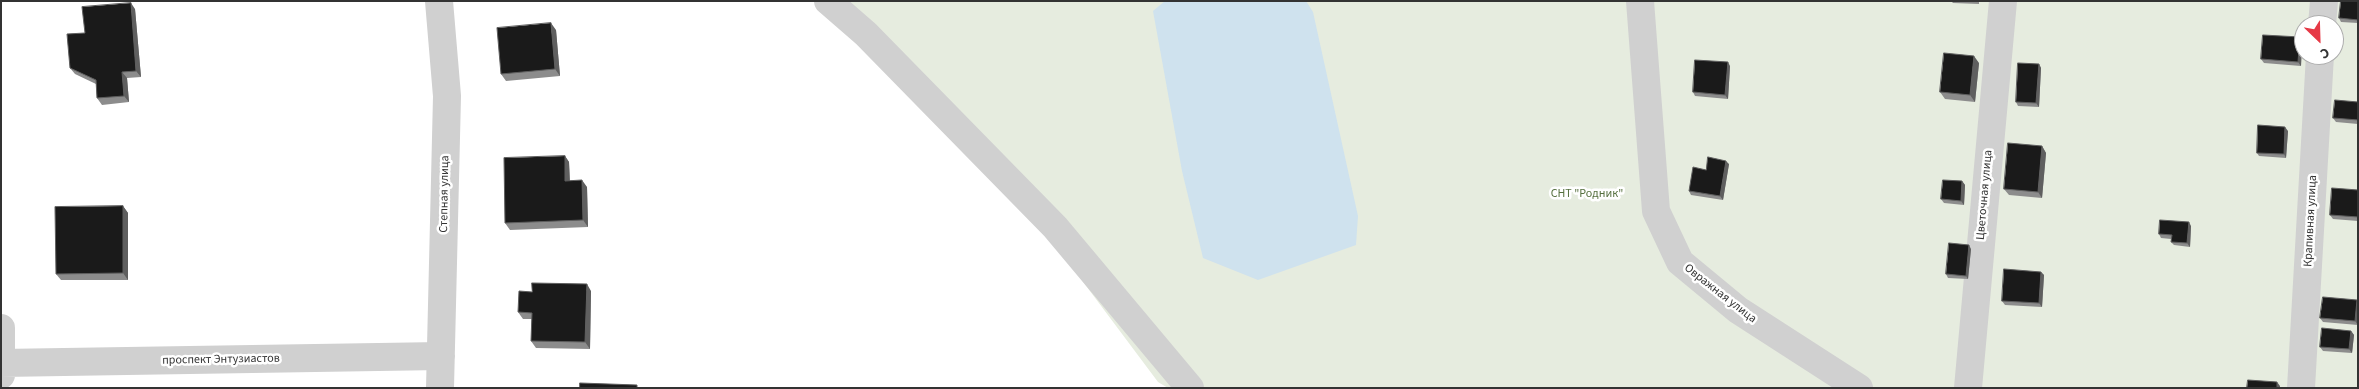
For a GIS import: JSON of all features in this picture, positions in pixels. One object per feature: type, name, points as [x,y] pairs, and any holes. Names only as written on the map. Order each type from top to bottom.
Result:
[{"type":"street","name":"Степная улица","points":[[438,1],[447,96],[440,388]]},
{"type":"street","points":[[828,1],[866,34],[1055,228],[1190,388]]},
{"type":"street","name":"Овражная улица","points":[[1640,1],[1656,211],[1680,262],[1738,310],[1859,388]]},
{"type":"street","name":"Цветочная улица","points":[[1968,388],[2003,1]]},
{"type":"street","points":[[2323,15],[2324,1]]},
{"type":"street","name":"Крапивная улица","points":[[2301,388],[2319,65]]},
{"type":"street","points":[[1,328],[1,375]]},
{"type":"street","name":"проспект Энтузиастов","points":[[1,363],[441,356]]},
{"type":"green space","name":"СНТ \"Родник\"","points":[[817,1],[2358,1],[2358,388],[1168,388],[1158,382],[1048,235]]},
{"type":"water","points":[[1165,1],[1306,1],[1313,12],[1358,216],[1356,245],[1258,280],[1203,258],[1182,171],[1153,11]]},
{"type":"building","points":[[2341,1],[2358,1],[2358,20],[2344,19],[2344,15],[2339,15]]},
{"type":"building","points":[[131,3],[136,71],[122,72],[124,96],[97,98],[96,80],[70,68],[67,34],[85,33],[82,7]]},
{"type":"building","points":[[551,23],[555,69],[501,74],[497,28]]},
{"type":"building","points":[[2263,35],[2294,37],[2294,62],[2261,59]]},
{"type":"building","points":[[1944,53],[1974,56],[1970,95],[1940,92]]},
{"type":"building","points":[[1695,60],[1728,62],[1725,95],[1693,92]]},
{"type":"building","points":[[2018,63],[2039,64],[2036,103],[2016,102]]},
{"type":"building","points":[[2335,100],[2358,102],[2358,120],[2333,118]]},
{"type":"building","points":[[2258,125],[2285,127],[2284,154],[2257,153]]},
{"type":"building","points":[[2008,143],[2042,146],[2038,192],[2004,189]]},
{"type":"building","points":[[565,156],[565,181],[582,180],[583,220],[505,223],[504,158]]},
{"type":"building","points":[[1708,157],[1726,161],[1720,196],[1689,191],[1693,167],[1706,170]]},
{"type":"building","points":[[1943,180],[1962,181],[1961,201],[1941,199]]},
{"type":"building","points":[[2332,188],[2358,190],[2358,217],[2330,215]]},
{"type":"building","points":[[123,206],[123,273],[56,274],[55,207]]},
{"type":"building","points":[[2160,220],[2189,222],[2187,243],[2171,242],[2172,235],[2159,234]]},
{"type":"building","points":[[1949,243],[1969,245],[1966,276],[1946,274]]},
{"type":"building","points":[[2004,269],[2041,272],[2039,303],[2002,301]]},
{"type":"building","points":[[532,283],[587,284],[585,342],[531,341],[532,313],[518,312],[519,291],[532,292]]},
{"type":"building","points":[[2323,297],[2357,300],[2355,321],[2320,318]]},
{"type":"building","points":[[2322,328],[2351,331],[2349,349],[2320,347]]},
{"type":"building","points":[[2248,380],[2277,382],[2277,388],[2247,388]]},
{"type":"building","points":[[580,383],[637,385],[637,388],[580,388]]}]
